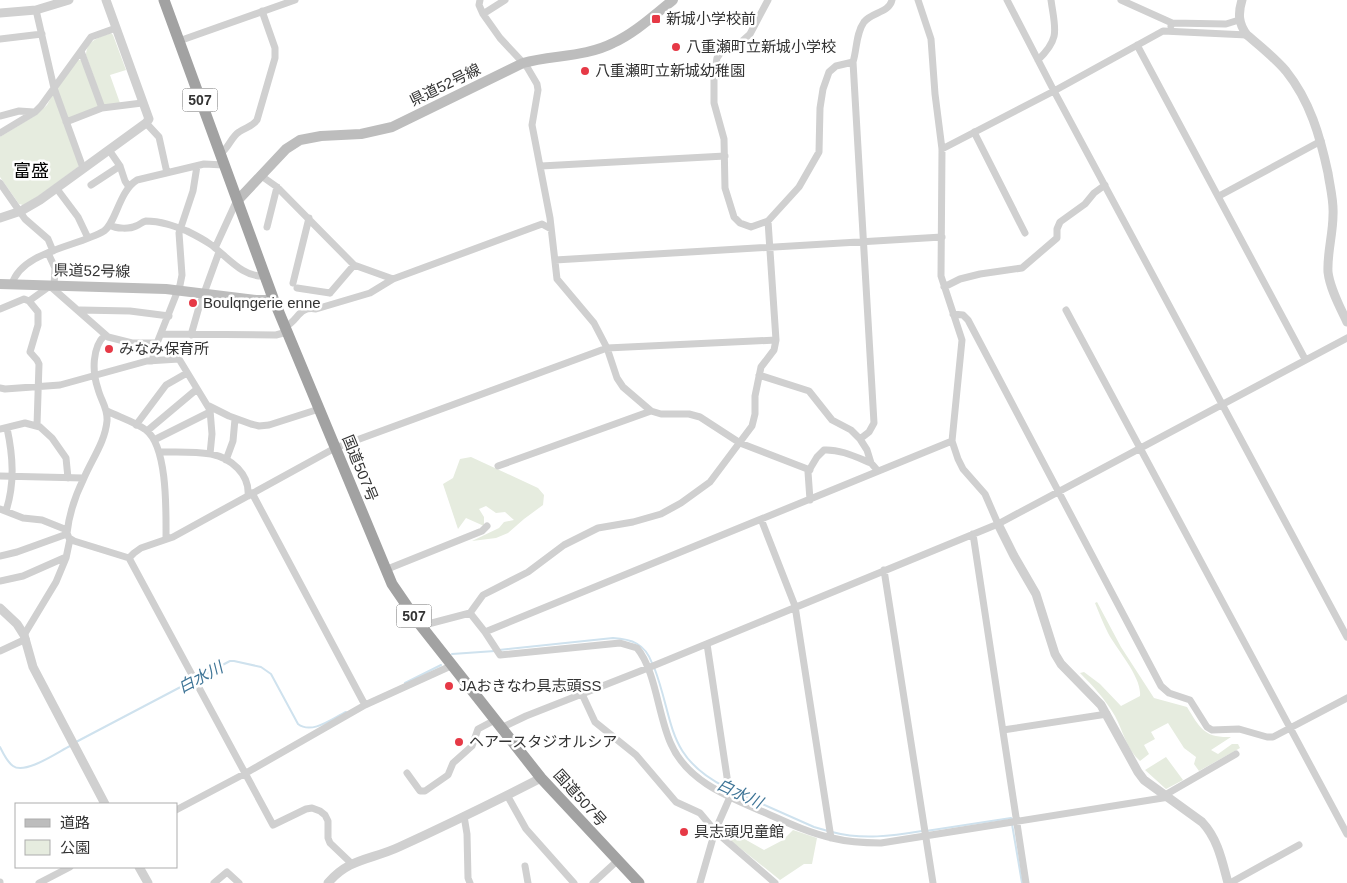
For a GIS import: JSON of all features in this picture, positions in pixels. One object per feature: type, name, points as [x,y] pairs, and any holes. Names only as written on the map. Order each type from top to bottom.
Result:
[{"type":"highway","name":"国道507号","points":[[164,0],[273,298],[386,570],[397,592],[422,627],[541,778],[639,883]]},
{"type":"main road","name":"県道52号線","points":[[238,200],[286,149],[300,140],[314,137],[361,134],[392,126],[523,63],[612,44],[632,32],[672,0]]},
{"type":"main road","name":"県道52号線","points":[[0,284],[135,287],[179,290],[256,300],[273,298]]},
{"type":"street","points":[[0,13],[36,10],[69,0]]},
{"type":"street","points":[[0,218],[21,212],[57,189],[149,119],[106,0]]},
{"type":"street","points":[[179,41],[294,0]]},
{"type":"street","points":[[480,0],[479,6],[483,14],[500,38],[523,63],[537,84],[538,90],[532,125],[551,229],[557,279],[594,323],[607,348],[617,378],[623,387],[651,411],[661,414],[689,414],[700,417],[740,443],[810,470]]},
{"type":"street","points":[[483,14],[505,0]]},
{"type":"street","points":[[768,0],[750,34],[742,42],[721,52],[717,58],[714,75],[714,103],[724,139],[725,188],[734,217],[740,223],[750,227],[761,225],[768,221],[799,187],[819,152],[820,108],[823,89],[829,72],[836,66],[853,62]]},
{"type":"street","points":[[860,439],[869,432],[874,423],[853,62],[860,32],[865,21],[886,9],[891,5],[892,0]]},
{"type":"street","points":[[918,0],[928,25],[931,39],[942,149],[941,276],[962,340],[952,441],[958,459],[963,469],[985,494],[1014,556],[1036,594],[1055,654],[1061,664],[1084,686],[1107,714],[1144,780],[1202,822],[1210,830],[1216,842],[1229,883],[1299,845]]},
{"type":"street","points":[[1007,0],[1347,637]]},
{"type":"street","points":[[1038,60],[1049,50],[1055,37],[1050,0]]},
{"type":"street","points":[[1121,0],[1171,27],[1247,35]]},
{"type":"street","points":[[1242,0],[1239,20],[1247,35],[1284,69],[1314,118],[1332,197],[1333,215],[1328,254],[1328,273],[1336,298],[1347,322]]},
{"type":"street","points":[[36,10],[54,88],[83,168]]},
{"type":"street","points":[[12,284],[14,276],[29,263],[103,231],[110,225],[116,209],[129,187],[137,180],[222,160],[234,137],[239,132],[253,126],[257,120],[273,66],[275,48],[262,12]]},
{"type":"street","points":[[942,149],[1171,27],[1226,24],[1239,20]]},
{"type":"street","points":[[0,133],[34,112],[45,102],[91,37],[116,28]]},
{"type":"street","points":[[0,39],[42,34]]},
{"type":"street","points":[[1137,45],[1305,360]]},
{"type":"street","points":[[81,51],[102,108]]},
{"type":"street","points":[[66,122],[102,108],[142,103]]},
{"type":"street","points":[[0,116],[20,111],[34,112]]},
{"type":"street","points":[[146,123],[159,138],[167,173]]},
{"type":"street","points":[[974,132],[1025,233]]},
{"type":"street","points":[[1219,196],[1321,142]]},
{"type":"street","points":[[109,150],[120,166],[129,187]]},
{"type":"street","points":[[540,166],[725,156]]},
{"type":"street","points":[[91,185],[120,166]]},
{"type":"street","points":[[152,361],[156,343],[179,290],[182,275],[180,229],[193,190],[197,166]]},
{"type":"street","points":[[260,175],[277,187],[354,265],[393,279]]},
{"type":"street","points":[[0,183],[30,224],[48,239],[55,268],[52,286],[29,301]]},
{"type":"street","points":[[944,287],[960,278],[1022,268],[1056,238],[1060,222],[1085,204],[1094,193],[1105,185]]},
{"type":"street","points":[[267,227],[277,187]]},
{"type":"street","points":[[57,189],[78,217],[88,238]]},
{"type":"street","points":[[191,335],[228,216],[238,200]]},
{"type":"street","points":[[309,218],[294,286],[330,292]]},
{"type":"street","points":[[422,627],[470,613],[483,595],[528,572],[564,545],[598,528],[633,522],[660,514],[681,503],[710,482],[754,422],[755,396],[761,366],[774,350],[776,340],[768,221]]},
{"type":"street","points":[[110,225],[113,227],[131,227],[142,222],[160,222],[200,238],[250,274],[265,276]]},
{"type":"street","points":[[161,334],[276,334],[286,330],[302,311],[309,308],[316,309],[370,293],[393,279],[542,224],[551,229]]},
{"type":"street","points":[[555,260],[942,236]]},
{"type":"street","points":[[330,292],[354,265]]},
{"type":"street","points":[[52,286],[105,334],[123,342],[156,343]]},
{"type":"street","points":[[330,292],[336,304]]},
{"type":"street","points":[[0,309],[19,299],[29,301],[38,312],[38,325],[30,352],[38,364],[36,425]]},
{"type":"street","points":[[80,310],[169,316]]},
{"type":"street","points":[[1066,310],[1347,834]]},
{"type":"street","points":[[953,314],[963,315],[968,320],[1162,686],[1169,693],[1190,700],[1207,727],[1212,730],[1239,729],[1267,737],[1273,737],[1347,698]]},
{"type":"street","points":[[0,651],[25,637],[56,582],[66,557],[68,534],[83,478],[104,438],[107,412],[97,388],[94,360],[105,334]]},
{"type":"street","points":[[407,773],[420,791],[426,791],[448,775],[452,764],[472,746],[478,729],[498,724],[582,694],[648,668],[998,524],[1347,338]]},
{"type":"street","points":[[130,558],[134,552],[141,548],[166,540],[335,448],[607,348],[776,340]]},
{"type":"street","points":[[0,388],[60,385],[152,361],[179,358],[210,412],[212,434],[210,454]]},
{"type":"street","points":[[136,425],[166,385],[187,373]]},
{"type":"street","points":[[759,375],[809,391],[832,420],[851,430],[860,439],[871,463],[878,471]]},
{"type":"street","points":[[0,395],[8,389]]},
{"type":"street","points":[[147,431],[197,390]]},
{"type":"street","points":[[205,402],[213,410],[251,424],[269,425],[319,409]]},
{"type":"street","points":[[498,466],[651,411]]},
{"type":"street","points":[[107,412],[147,431],[160,452],[164,486],[166,540]]},
{"type":"street","points":[[154,440],[210,412]]},
{"type":"street","points":[[226,460],[233,441],[235,419]]},
{"type":"street","points":[[68,478],[67,462],[63,452],[45,430],[36,425],[25,423],[3,428],[11,448],[13,476],[10,500],[3,510],[23,518],[42,520],[68,534],[130,558],[274,825],[306,809],[312,808],[320,811],[326,815],[328,821],[328,838],[330,843],[351,863]]},
{"type":"street","points":[[485,632],[952,441]]},
{"type":"street","points":[[810,500],[808,472],[821,452],[827,450],[848,454],[871,463]]},
{"type":"street","points":[[160,452],[210,454],[226,460],[236,467],[247,479],[250,495],[365,705]]},
{"type":"street","points":[[0,476],[83,478]]},
{"type":"street","points":[[761,519],[795,606],[831,838]]},
{"type":"street","points":[[386,570],[482,531],[487,526]]},
{"type":"street","points":[[0,556],[68,534]]},
{"type":"street","points":[[973,534],[1026,883]]},
{"type":"street","points":[[0,581],[22,576],[66,557]]},
{"type":"street","points":[[884,570],[933,883]]},
{"type":"street","points":[[0,608],[17,624],[25,637],[33,667],[104,803]]},
{"type":"street","points":[[470,613],[500,655],[620,643],[637,648],[648,668],[671,746],[683,764],[693,774],[711,788],[730,797],[810,832],[831,838],[854,842],[881,843],[1167,796],[1236,754]]},
{"type":"street","points":[[700,883],[715,831],[730,797],[707,644]]},
{"type":"street","points":[[178,809],[246,773],[365,705],[453,665]]},
{"type":"street","points":[[582,694],[595,722],[636,755],[676,802],[700,813],[715,831],[775,883]]},
{"type":"street","points":[[1003,730],[1107,714]]},
{"type":"street","points":[[328,883],[351,863],[383,854],[541,778]]},
{"type":"street","points":[[507,795],[526,829],[574,883]]},
{"type":"street","points":[[464,816],[467,834],[468,878],[470,883]]},
{"type":"street","points":[[592,883],[618,860]]},
{"type":"street","points":[[525,866],[528,883]]},
{"type":"street","points":[[39,883],[68,868]]},
{"type":"street","points":[[140,868],[148,883]]},
{"type":"street","points":[[214,883],[227,872],[239,883]]},
{"type":"green space","points":[[111,33],[126,70],[110,75],[120,103],[105,105],[86,55],[88,46],[91,43]]},
{"type":"green space","points":[[77,60],[82,60],[98,107],[69,118],[57,88]]},
{"type":"green space","points":[[53,94],[79,165],[37,197],[23,205],[19,204],[0,177],[0,137],[36,115],[47,105]]},
{"type":"green space","points":[[471,457],[538,488],[544,495],[543,505],[508,533],[496,538],[472,541],[499,528],[504,522],[514,520],[505,512],[496,513],[486,506],[479,509],[484,517],[484,526],[466,518],[458,529],[443,484],[453,478],[460,459]]},
{"type":"green space","points":[[1097,602],[1121,647],[1154,698],[1187,707],[1204,730],[1215,736],[1231,737],[1211,750],[1218,754],[1232,744],[1238,744],[1240,748],[1199,771],[1194,764],[1196,757],[1184,748],[1168,723],[1151,732],[1155,739],[1144,745],[1149,754],[1140,761],[1136,757],[1128,746],[1111,710],[1099,693],[1080,673],[1084,672],[1100,684],[1121,706],[1140,696],[1140,689],[1133,672],[1108,633],[1095,603]]},
{"type":"green space","points":[[1166,757],[1183,780],[1166,789],[1145,770]]},
{"type":"green space","points":[[725,828],[764,850],[783,840],[793,830],[817,838],[812,864],[804,864],[780,880],[720,832]]},
{"type":"waterway","name":"白水川","points":[[499,650],[613,638],[632,641],[642,647],[652,663]]},
{"type":"waterway","name":"白水川","points":[[452,654],[495,651]]},
{"type":"waterway","name":"白水川","points":[[76,742],[230,661],[261,667],[271,674],[298,724],[304,727],[316,727],[346,712]]},
{"type":"waterway","name":"白水川","points":[[405,683],[441,665]]},
{"type":"waterway","name":"白水川","points":[[654,667],[670,721],[682,751],[692,764],[727,788]]},
{"type":"waterway","name":"白水川","points":[[0,747],[5,757],[13,766],[25,768],[70,746]]},
{"type":"waterway","name":"白水川","points":[[731,790],[814,827],[828,831]]},
{"type":"waterway","name":"白水川","points":[[926,831],[1012,819]]},
{"type":"waterway","name":"白水川","points":[[1012,824],[1022,883]]},
{"type":"waterway","name":"白水川","points":[[832,832],[866,837],[922,831]]},
{"type":"place","name":"新城小学校前","points":[[656,19]]},
{"type":"place","name":"八重瀬町立新城小学校","points":[[676,47]]},
{"type":"place","name":"八重瀬町立新城幼稚園","points":[[585,71]]},
{"type":"place","name":"Boulqngerie enne","points":[[193,303]]},
{"type":"place","name":"みなみ保育所","points":[[109,349]]},
{"type":"place","name":"JAおきなわ具志頭SS","points":[[449,686]]},
{"type":"place","name":"ヘアースタジオルシア","points":[[459,742]]},
{"type":"place","name":"具志頭児童館","points":[[684,832]]},
{"type":"district","name":"富盛","points":[[31,171]]}]
